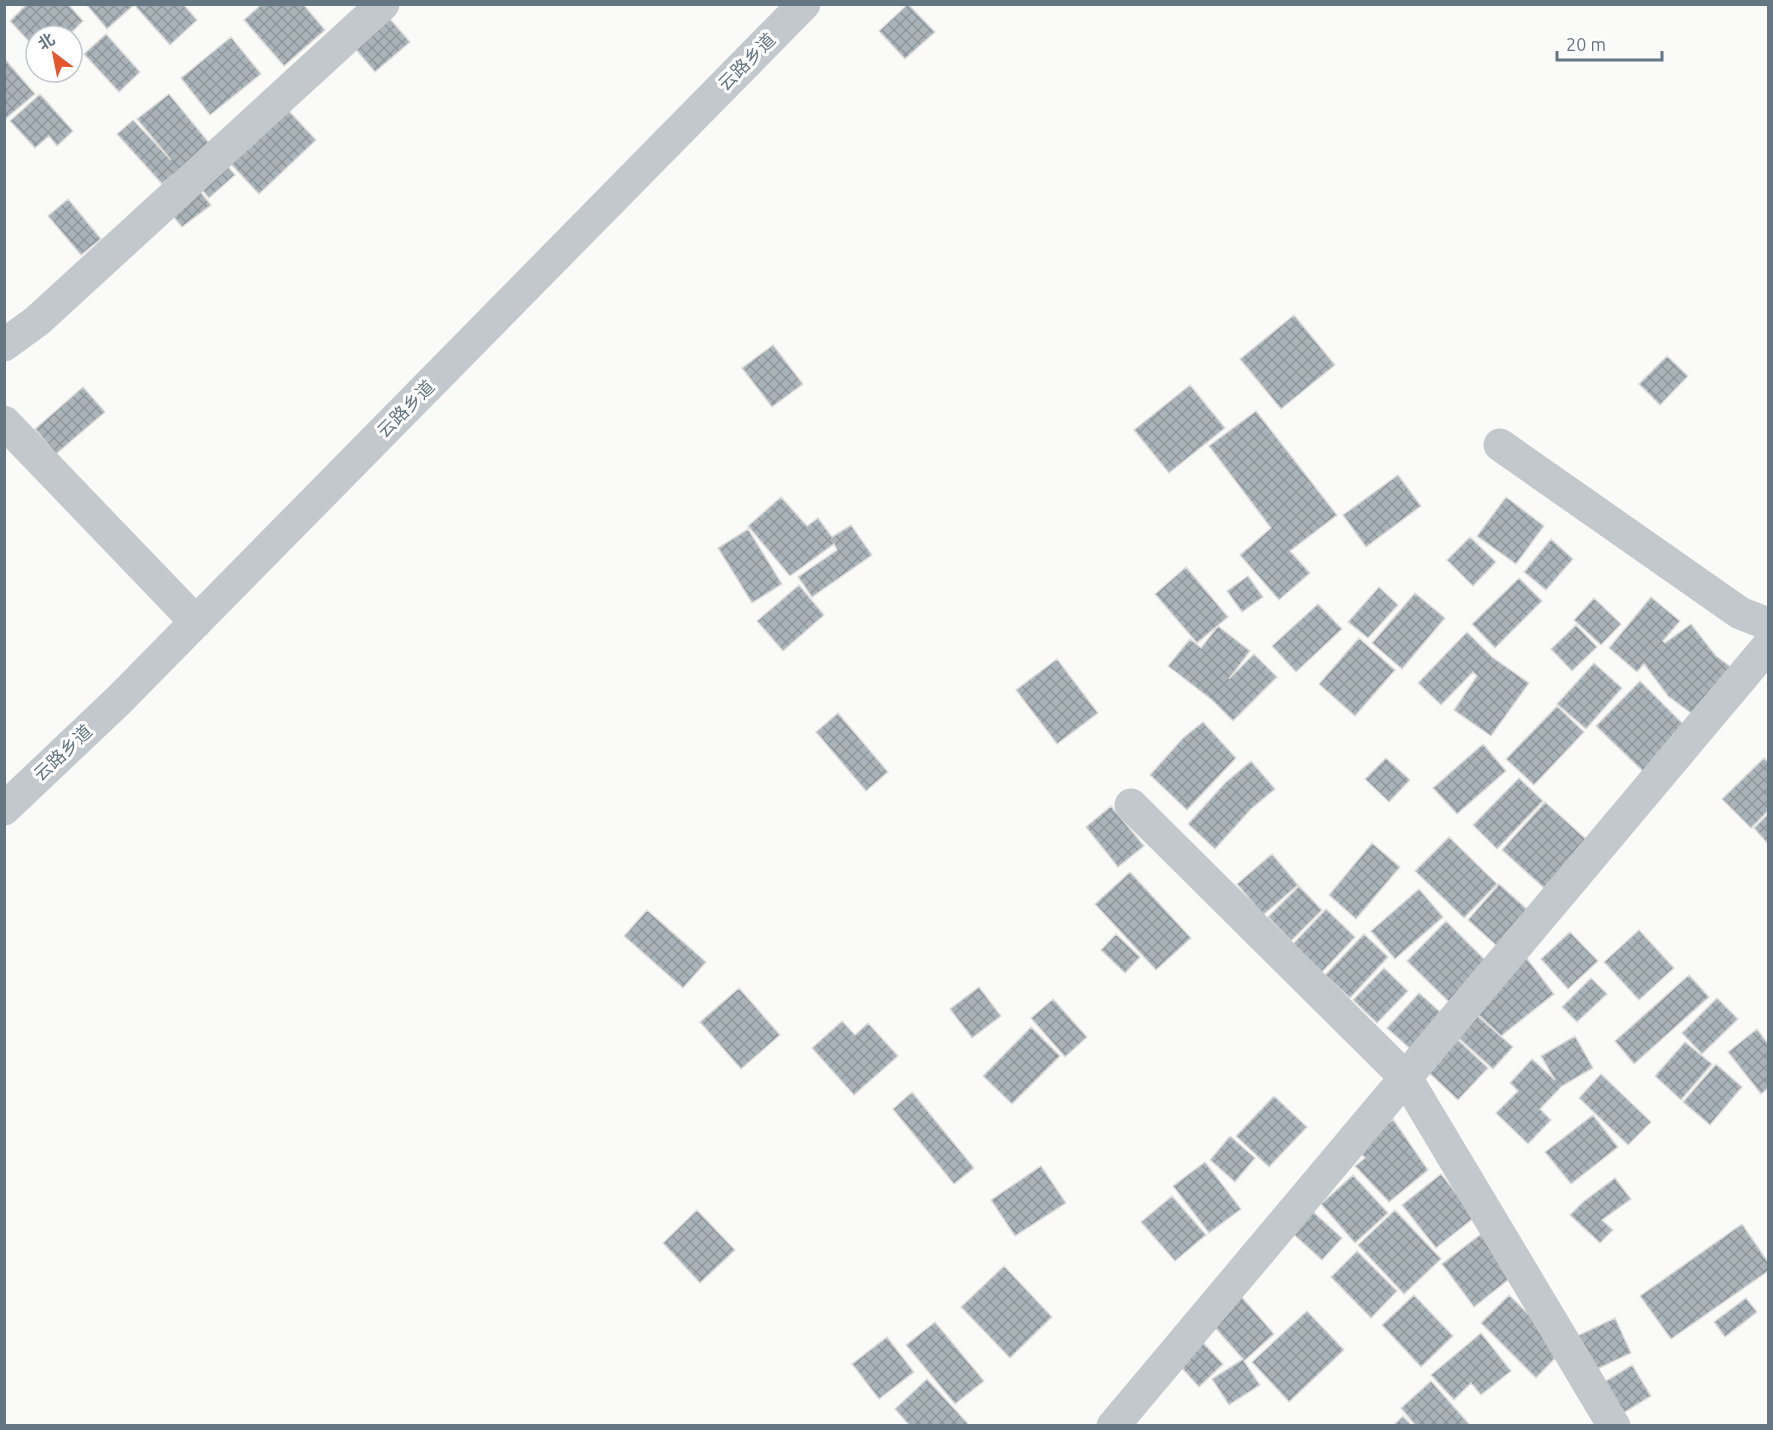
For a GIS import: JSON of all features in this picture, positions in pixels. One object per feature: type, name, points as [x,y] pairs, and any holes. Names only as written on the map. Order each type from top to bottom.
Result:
[{"type":"street","points":[[4,345],[37,321],[383,4]]},
{"type":"street","name":"云路乡道","points":[[4,808],[119,700],[796,8]]},
{"type":"street","points":[[4,423],[196,622]]},
{"type":"street","points":[[1500,445],[1740,613],[1768,624]]},
{"type":"street","points":[[1113,1425],[1768,646]]},
{"type":"street","points":[[1131,805],[1406,1078],[1614,1425]]},
{"type":"building","points":[[27,4],[68,4],[83,21],[80,24],[24,24],[24,36],[10,21]]},
{"type":"building","points":[[86,4],[135,4],[107,29]]},
{"type":"building","points":[[138,4],[183,4],[197,20],[170,45],[136,7]]},
{"type":"building","points":[[262,4],[303,4],[325,30],[284,66],[244,20]]},
{"type":"building","points":[[908,4],[935,32],[905,59],[879,31]]},
{"type":"building","points":[[378,5],[410,42],[375,72],[343,34]]},
{"type":"building","points":[[106,34],[140,72],[119,92],[84,54]]},
{"type":"building","points":[[231,37],[261,74],[210,115],[181,78]]},
{"type":"building","points":[[4,58],[24,84],[35,94],[4,120]]},
{"type":"building","points":[[40,94],[73,131],[57,146],[49,136],[35,148],[10,121]]},
{"type":"building","points":[[169,94],[210,144],[162,184],[117,134],[133,120],[171,160],[137,119]]},
{"type":"building","points":[[275,96],[316,140],[259,194],[218,150]]},
{"type":"building","points":[[211,147],[235,175],[209,198],[185,170]]},
{"type":"building","points":[[188,176],[211,205],[182,227],[159,199]]},
{"type":"building","points":[[68,199],[101,239],[81,255],[48,216]]},
{"type":"building","points":[[1294,315],[1335,365],[1281,409],[1240,359]]},
{"type":"building","points":[[773,345],[803,384],[772,407],[742,368]]},
{"type":"building","points":[[1667,356],[1688,376],[1660,405],[1639,384]]},
{"type":"building","points":[[1190,385],[1225,428],[1169,473],[1134,430]]},
{"type":"building","points":[[83,387],[105,412],[56,454],[35,429]]},
{"type":"building","points":[[1256,411],[1337,515],[1290,551],[1310,573],[1279,600],[1240,555],[1271,528],[1209,446]]},
{"type":"building","points":[[1398,475],[1421,506],[1366,547],[1343,515]]},
{"type":"building","points":[[781,497],[807,526],[818,518],[832,537],[851,525],[872,555],[812,597],[798,577],[837,550],[834,544],[790,576],[748,526]]},
{"type":"building","points":[[1506,497],[1544,526],[1516,564],[1477,536]]},
{"type":"building","points":[[748,529],[782,584],[752,603],[718,548]]},
{"type":"building","points":[[1470,537],[1496,562],[1473,586],[1447,560]]},
{"type":"building","points":[[1551,539],[1573,559],[1546,590],[1524,572]]},
{"type":"building","points":[[1186,567],[1228,617],[1197,643],[1155,594]]},
{"type":"building","points":[[1248,576],[1263,597],[1242,612],[1227,591]]},
{"type":"building","points":[[1519,578],[1542,601],[1495,648],[1472,624]]},
{"type":"building","points":[[799,585],[824,615],[783,651],[757,621]]},
{"type":"building","points":[[1379,587],[1398,605],[1368,638],[1348,622]]},
{"type":"building","points":[[1415,593],[1445,618],[1402,669],[1372,643]]},
{"type":"building","points":[[1651,597],[1680,621],[1663,641],[1665,643],[1691,624],[1716,656],[1739,673],[1703,722],[1668,696],[1644,664],[1637,672],[1609,648]]},
{"type":"building","points":[[1594,598],[1621,624],[1601,645],[1574,620]]},
{"type":"building","points":[[1318,604],[1342,629],[1296,672],[1272,646]]},
{"type":"building","points":[[1576,625],[1597,647],[1572,671],[1551,649]]},
{"type":"building","points":[[1218,626],[1250,651],[1229,679],[1254,654],[1277,677],[1233,721],[1212,700],[1168,666],[1190,639],[1201,648]]},
{"type":"building","points":[[1467,632],[1492,657],[1529,683],[1491,736],[1454,710],[1477,676],[1473,672],[1441,705],[1418,683]]},
{"type":"building","points":[[1359,638],[1395,670],[1355,716],[1319,684]]},
{"type":"building","points":[[1057,659],[1098,713],[1057,744],[1016,690]]},
{"type":"building","points":[[1594,663],[1622,688],[1586,729],[1557,704]]},
{"type":"building","points":[[1640,681],[1695,736],[1652,780],[1596,726]]},
{"type":"building","points":[[1557,706],[1584,732],[1534,785],[1506,759]]},
{"type":"building","points":[[838,713],[888,772],[866,791],[816,732]]},
{"type":"building","points":[[1203,722],[1236,758],[1187,810],[1150,775],[1183,738]]},
{"type":"building","points":[[1483,744],[1506,771],[1457,814],[1433,788]]},
{"type":"building","points":[[1386,758],[1410,780],[1389,802],[1365,779]]},
{"type":"building","points":[[1764,758],[1768,762],[1768,811],[1751,828],[1722,799]]},
{"type":"building","points":[[1251,761],[1275,789],[1251,809],[1215,849],[1188,824],[1225,783]]},
{"type":"building","points":[[1519,778],[1543,801],[1497,849],[1473,825]]},
{"type":"building","points":[[1545,802],[1587,840],[1544,888],[1502,850]]},
{"type":"building","points":[[1111,806],[1144,846],[1118,867],[1086,827]]},
{"type":"building","points":[[1768,814],[1768,844],[1754,828]]},
{"type":"building","points":[[1449,837],[1497,884],[1464,918],[1415,871]]},
{"type":"building","points":[[1372,843],[1400,867],[1356,919],[1329,895]]},
{"type":"building","points":[[1272,854],[1298,885],[1263,915],[1237,884]]},
{"type":"building","points":[[1130,872],[1191,938],[1156,970],[1095,904]]},
{"type":"building","points":[[1499,884],[1529,911],[1498,947],[1468,920]]},
{"type":"building","points":[[1299,886],[1322,910],[1291,941],[1268,917]]},
{"type":"building","points":[[1419,889],[1443,917],[1395,959],[1371,931]]},
{"type":"building","points":[[1326,909],[1355,937],[1322,972],[1293,944]]},
{"type":"building","points":[[647,910],[706,962],[683,988],[624,936]]},
{"type":"building","points":[[1446,921],[1489,964],[1450,1003],[1407,961]]},
{"type":"building","points":[[1639,930],[1674,968],[1639,1000],[1604,962]]},
{"type":"building","points":[[1570,932],[1598,961],[1568,989],[1541,959]]},
{"type":"building","points":[[1116,934],[1140,957],[1125,973],[1101,950]]},
{"type":"building","points":[[1364,934],[1388,957],[1350,998],[1325,975]]},
{"type":"building","points":[[1525,956],[1554,994],[1501,1036],[1469,1006]]},
{"type":"building","points":[[1384,968],[1408,991],[1377,1023],[1353,1000]]},
{"type":"building","points":[[1689,975],[1709,997],[1634,1064],[1615,1041]]},
{"type":"building","points":[[1591,978],[1607,994],[1577,1022],[1562,1007]]},
{"type":"building","points":[[979,987],[1001,1016],[972,1038],[950,1009]]},
{"type":"building","points":[[739,988],[780,1035],[741,1069],[700,1022]]},
{"type":"building","points":[[1419,993],[1448,1019],[1416,1054],[1387,1028]]},
{"type":"building","points":[[1717,998],[1738,1019],[1702,1054],[1682,1033]]},
{"type":"building","points":[[1053,999],[1087,1037],[1065,1057],[1031,1018]]},
{"type":"building","points":[[1472,1011],[1513,1047],[1493,1069],[1453,1033]]},
{"type":"building","points":[[842,1021],[855,1035],[868,1023],[898,1056],[854,1095],[812,1048]]},
{"type":"building","points":[[1031,1027],[1060,1056],[1012,1104],[983,1076]]},
{"type":"building","points":[[1757,1029],[1768,1044],[1768,1088],[1761,1094],[1728,1052]]},
{"type":"building","points":[[1575,1036],[1593,1068],[1562,1086],[1540,1109],[1551,1120],[1528,1144],[1496,1113],[1518,1091],[1510,1083],[1532,1059],[1555,1080],[1541,1056]]},
{"type":"building","points":[[1456,1038],[1488,1068],[1458,1100],[1426,1070]]},
{"type":"building","points":[[1685,1042],[1712,1064],[1681,1100],[1655,1076]]},
{"type":"building","points":[[1716,1064],[1742,1087],[1710,1125],[1683,1102]]},
{"type":"building","points":[[1601,1074],[1651,1122],[1628,1145],[1579,1098]]},
{"type":"building","points":[[912,1092],[974,1168],[954,1184],[893,1109]]},
{"type":"building","points":[[1274,1096],[1307,1127],[1269,1167],[1236,1136]]},
{"type":"building","points":[[1593,1115],[1618,1147],[1571,1184],[1545,1152]]},
{"type":"building","points":[[1393,1119],[1428,1170],[1389,1202],[1355,1166],[1365,1158],[1356,1148]]},
{"type":"building","points":[[1230,1136],[1255,1158],[1235,1182],[1210,1160]]},
{"type":"building","points":[[1205,1162],[1241,1209],[1209,1233],[1173,1186]]},
{"type":"building","points":[[1041,1166],[1066,1203],[1015,1236],[991,1200]]},
{"type":"building","points":[[1441,1174],[1475,1217],[1436,1248],[1402,1205]]},
{"type":"building","points":[[1353,1175],[1388,1213],[1355,1243],[1321,1204]]},
{"type":"building","points":[[1615,1178],[1631,1199],[1602,1220],[1613,1230],[1600,1243],[1570,1215]]},
{"type":"building","points":[[1172,1196],[1206,1235],[1175,1261],[1141,1222]]},
{"type":"building","points":[[1300,1200],[1342,1238],[1322,1260],[1280,1222]]},
{"type":"building","points":[[697,1210],[735,1250],[700,1283],[663,1243]]},
{"type":"building","points":[[1395,1210],[1441,1259],[1404,1294],[1358,1245]]},
{"type":"building","points":[[1742,1224],[1768,1262],[1768,1271],[1671,1339],[1640,1296]]},
{"type":"building","points":[[1481,1234],[1513,1276],[1474,1307],[1442,1264]]},
{"type":"building","points":[[1357,1251],[1397,1291],[1371,1318],[1331,1277]]},
{"type":"building","points":[[1004,1266],[1052,1317],[1010,1358],[961,1307]]},
{"type":"building","points":[[1233,1287],[1274,1334],[1244,1361],[1260,1385],[1229,1405],[1212,1379],[1243,1359],[1203,1314]]},
{"type":"building","points":[[1414,1295],[1453,1336],[1421,1367],[1382,1325]]},
{"type":"building","points":[[1509,1295],[1564,1349],[1536,1378],[1481,1323]]},
{"type":"building","points":[[1746,1298],[1757,1312],[1725,1337],[1714,1322]]},
{"type":"building","points":[[1307,1311],[1344,1350],[1289,1402],[1252,1362]]},
{"type":"building","points":[[1615,1318],[1631,1353],[1591,1372],[1575,1337]]},
{"type":"building","points":[[935,1322],[984,1381],[955,1404],[906,1345]]},
{"type":"building","points":[[1481,1333],[1511,1371],[1481,1395],[1471,1383],[1454,1400],[1431,1375]]},
{"type":"building","points":[[1196,1335],[1223,1364],[1199,1387],[1172,1357]]},
{"type":"building","points":[[887,1337],[914,1372],[879,1399],[852,1364]]},
{"type":"building","points":[[1632,1365],[1651,1396],[1620,1415],[1601,1384]]},
{"type":"building","points":[[927,1379],[970,1426],[910,1426],[895,1409]]},
{"type":"building","points":[[1431,1381],[1469,1424],[1467,1426],[1416,1426],[1401,1408]]},
{"type":"building","points":[[1403,1416],[1412,1426],[1393,1426]]}]
